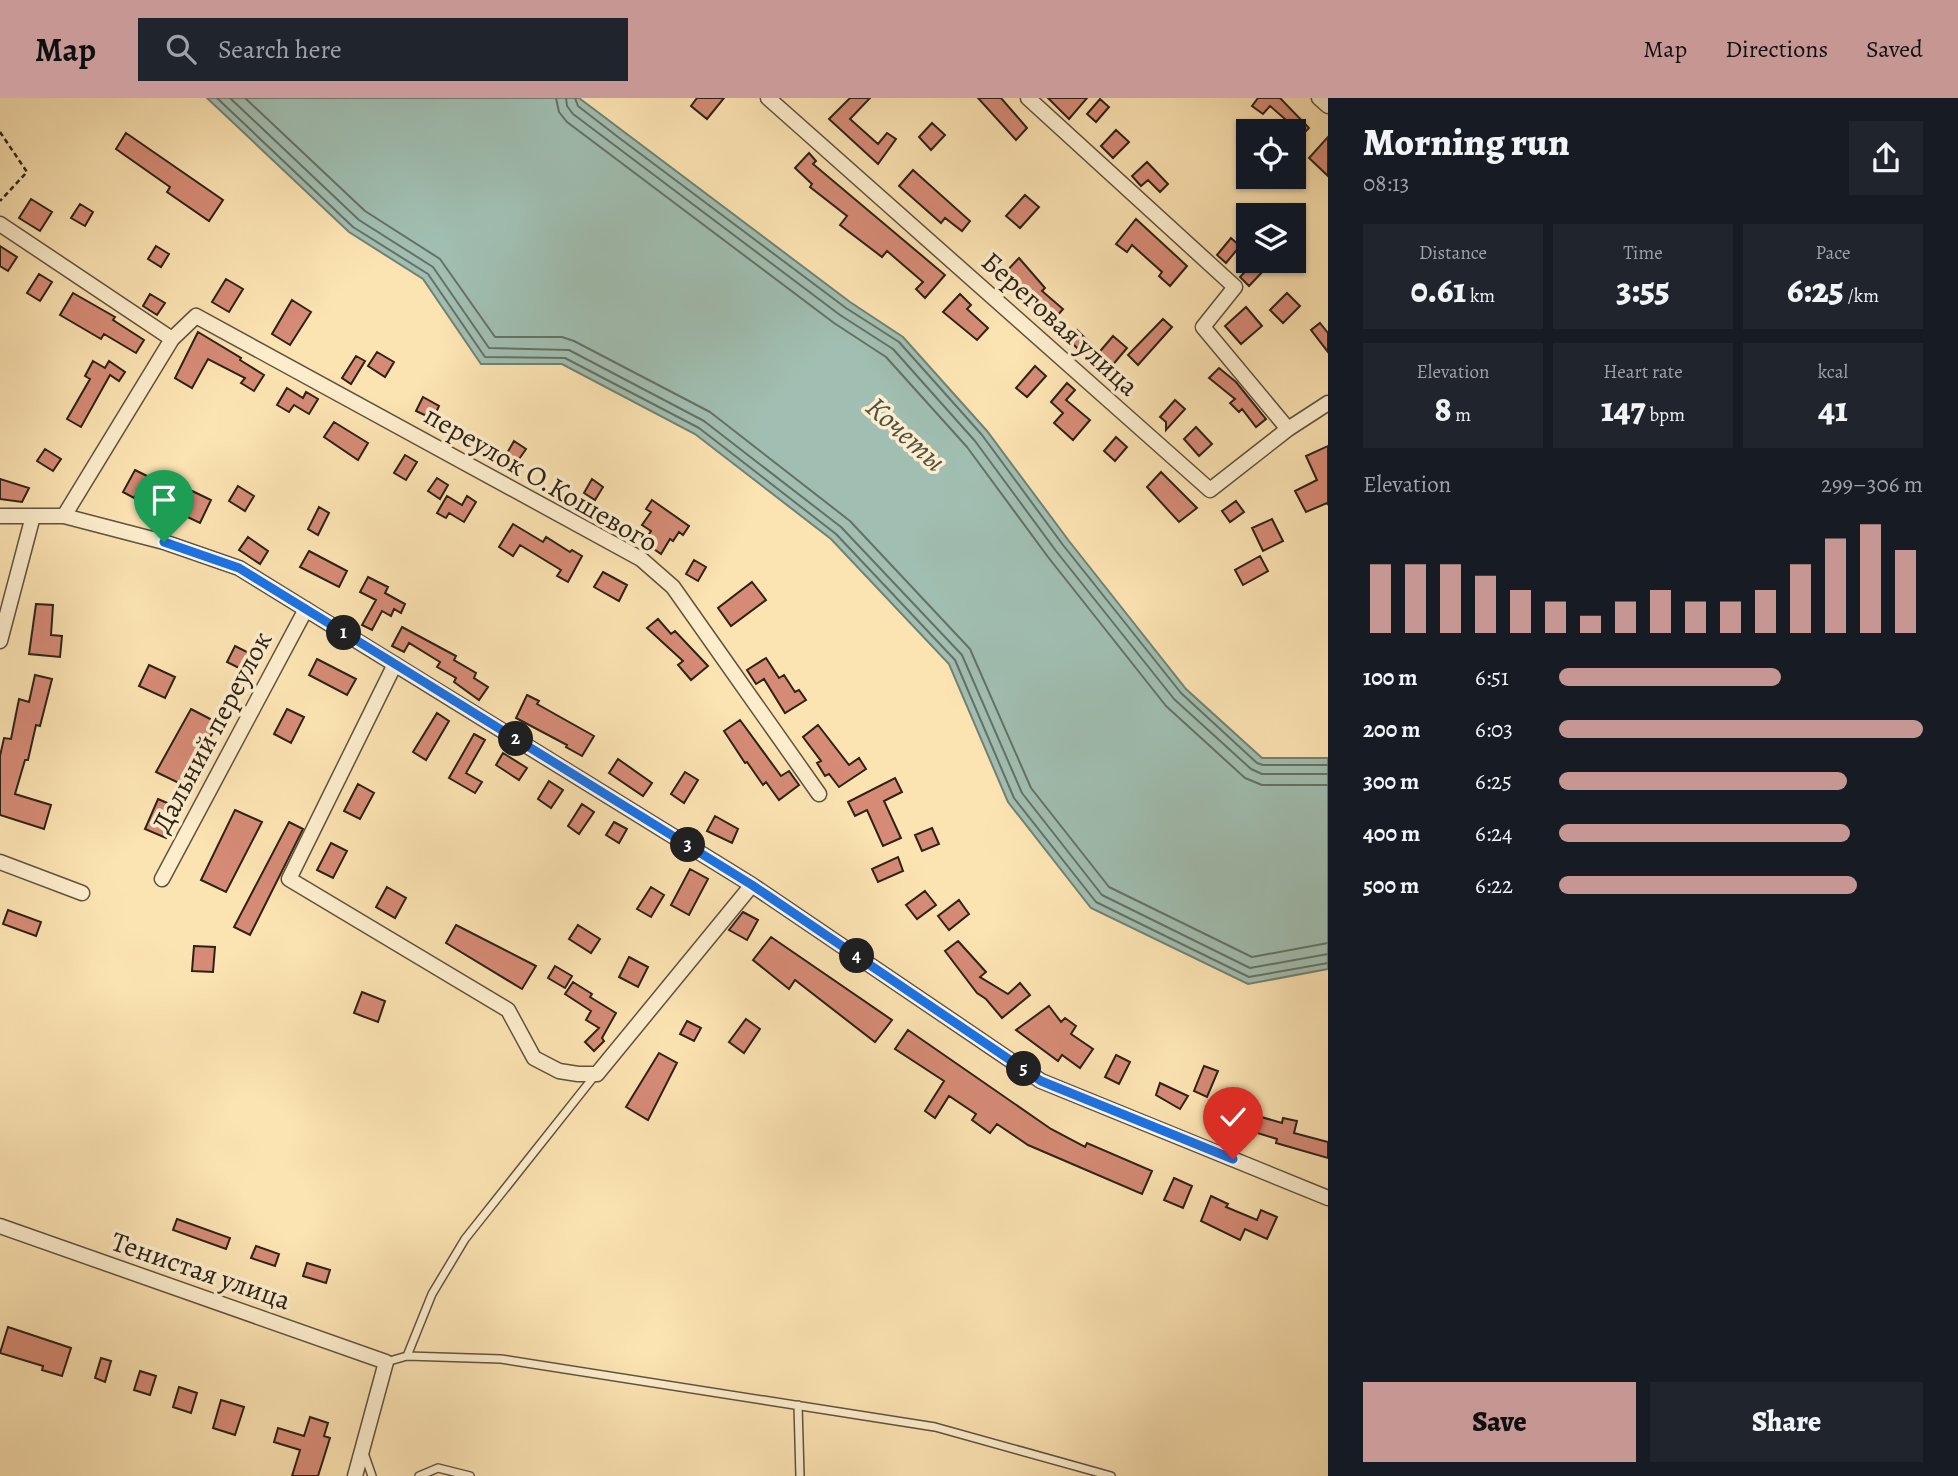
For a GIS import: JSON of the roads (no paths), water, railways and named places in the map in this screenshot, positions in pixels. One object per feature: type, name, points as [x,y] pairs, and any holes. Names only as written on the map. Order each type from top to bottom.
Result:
[{"type":"street","points":[[1028,98],[1235,287],[1203,327],[1288,429]]},
{"type":"street","points":[[1319,98],[1328,106]]},
{"type":"street","name":"Береговая улица","points":[[778,101],[1210,490],[1288,429],[1328,403]]},
{"type":"street","points":[[0,224],[172,339],[64,516]]},
{"type":"street","name":"переулок О.Кошевого","points":[[172,339],[196,316],[641,559],[673,587],[819,794]]},
{"type":"street","points":[[0,516],[64,516],[164,542],[239,568],[752,885],[1041,1081],[1328,1198]]},
{"type":"street","points":[[0,641],[33,516]]},
{"type":"street","name":"Дальний переулок","points":[[162,879],[306,609]]},
{"type":"street","points":[[395,664],[289,879],[508,1010],[534,1058],[559,1071],[597,1074],[752,885]]},
{"type":"street","points":[[0,862],[82,893]]},
{"type":"street","name":"Тенистая улица","points":[[0,1226],[386,1362]]},
{"type":"street","points":[[355,1476],[386,1362]]},
{"type":"lane","points":[[407,1356],[432,1294],[465,1239],[597,1074]]},
{"type":"lane","points":[[386,1362],[407,1356],[501,1359],[798,1405],[935,1427],[1111,1476]]},
{"type":"lane","points":[[798,1405],[800,1476]]},
{"type":"lane","points":[[362,1449],[372,1476]]},
{"type":"lane","points":[[419,1476],[438,1468],[470,1476]]},
{"type":"water","name":"Кочеты","points":[[207,98],[579,98],[850,302],[903,337],[987,431],[1069,541],[1186,689],[1262,758],[1328,758],[1328,969],[1248,984],[1091,908],[1008,802],[949,664],[831,539],[695,434],[562,364],[481,364],[423,279],[349,232]]}]
